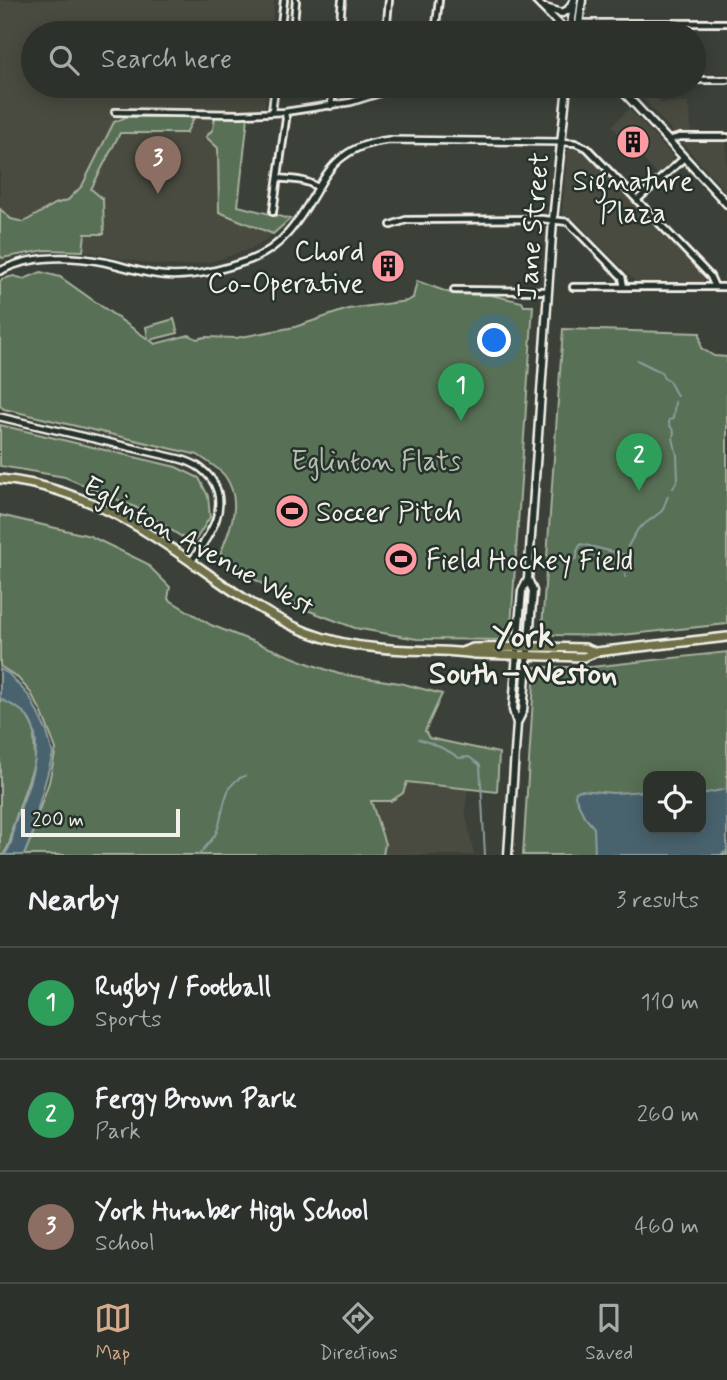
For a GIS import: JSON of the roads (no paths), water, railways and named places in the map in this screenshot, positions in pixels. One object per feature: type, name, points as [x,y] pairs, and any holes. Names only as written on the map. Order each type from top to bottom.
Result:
[{"type":"main road","points":[[536,0],[557,21]]},
{"type":"main road","points":[[542,6],[562,13],[568,10],[574,0]]},
{"type":"main road","points":[[571,21],[574,0]]},
{"type":"main road","points":[[579,21],[582,0]]},
{"type":"main road","name":"Jane Street","points":[[508,855],[517,723],[513,710],[517,652],[522,591],[528,579],[547,292],[565,98]]},
{"type":"main road","points":[[629,98],[727,204]]},
{"type":"main road","name":"Eglinton Avenue West","points":[[0,479],[41,486],[90,503],[162,541],[262,610],[307,632],[326,638],[380,649],[475,654],[517,652],[528,647],[585,648],[596,652]]},
{"type":"main road","name":"Jane Street","points":[[517,723],[523,711],[533,591],[528,579]]},
{"type":"main road","name":"Eglinton Avenue West","points":[[517,652],[527,656],[584,657],[596,652],[727,637]]},
{"type":"street","points":[[281,21],[284,0]]},
{"type":"street","points":[[294,21],[296,0]]},
{"type":"street","points":[[340,21],[342,0]]},
{"type":"street","points":[[387,21],[389,0]]},
{"type":"street","points":[[436,21],[439,0]]},
{"type":"street","points":[[706,23],[727,23]]},
{"type":"street","points":[[706,80],[727,79]]},
{"type":"street","points":[[272,112],[274,98]]},
{"type":"street","points":[[331,106],[332,98]]},
{"type":"street","points":[[115,112],[240,114],[331,106],[364,98]]},
{"type":"street","points":[[273,212],[285,111]]},
{"type":"street","points":[[668,141],[680,137],[727,137]]},
{"type":"street","points":[[0,271],[25,261],[56,259],[97,261],[159,275],[209,272],[255,257],[279,243],[293,229],[328,172],[342,157],[373,142],[561,142],[575,143],[587,148],[710,276],[715,287]]},
{"type":"street","points":[[637,200],[684,158]]},
{"type":"street","points":[[278,178],[307,182],[318,188]]},
{"type":"street","points":[[390,225],[406,220],[540,219],[568,222],[622,277],[624,287]]},
{"type":"street","points":[[573,287],[727,288]]},
{"type":"street","points":[[454,290],[547,292]]},
{"type":"street","points":[[0,417],[180,459],[200,467],[217,490],[219,506],[215,522],[191,562]]},
{"type":"water","points":[[0,669],[9,674],[30,697],[47,732],[53,754],[34,830],[24,855],[4,855],[13,837],[14,825],[33,768],[35,738],[32,724],[24,713],[0,699]]},
{"type":"water","points":[[727,789],[727,851],[720,855],[595,855],[594,828],[584,816],[575,796],[580,790],[613,793],[643,791],[643,834],[706,834],[706,793]]},
{"type":"waterway","points":[[637,360],[661,372],[677,396]]},
{"type":"waterway","points":[[673,488],[678,479],[677,455],[674,432],[669,420],[673,419],[675,402]]},
{"type":"waterway","points":[[625,577],[628,546],[638,529],[662,511],[668,496]]},
{"type":"waterway","points":[[569,563],[577,558],[581,544],[626,555]]},
{"type":"waterway","points":[[418,739],[459,758],[469,757],[480,765],[485,855]]},
{"type":"waterway","points":[[199,855],[216,833],[232,785],[245,776]]},
{"type":"place","name":"Signature Plaza","points":[[633,142]]},
{"type":"place","name":"York Humber High School","points":[[158,194]]},
{"type":"place","name":"Chord Co-Operative","points":[[388,266]]},
{"type":"place","name":"Rugby / Football","points":[[461,421]]},
{"type":"place","name":"Fergy Brown Park","points":[[639,491]]},
{"type":"place","name":"Soccer Pitch","points":[[292,511]]},
{"type":"place","name":"Field Hockey Field","points":[[401,559]]},
{"type":"district","name":"York South–Weston","points":[[523,654]]},
{"type":"park label","name":"Eglinton Flats","points":[[376,460]]}]
